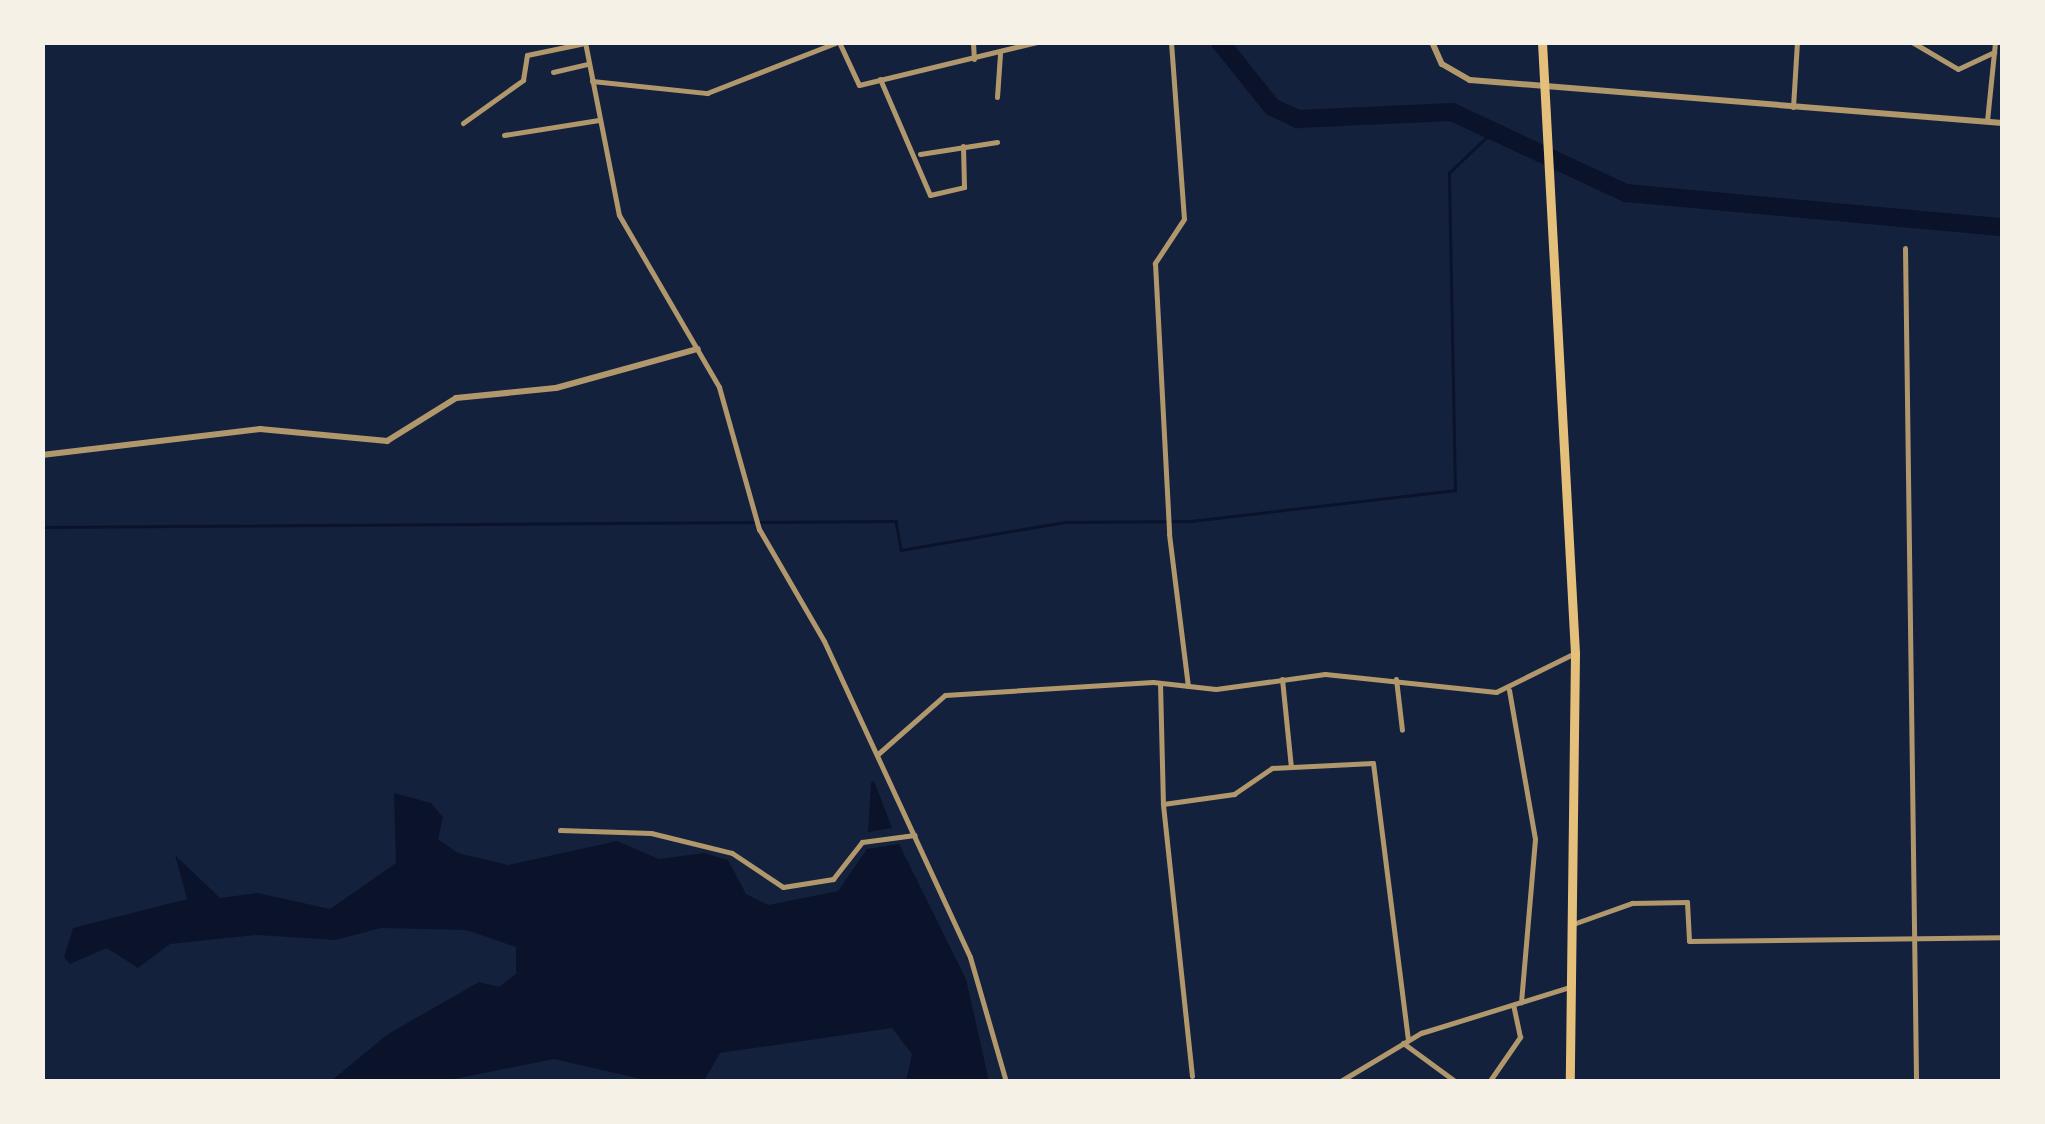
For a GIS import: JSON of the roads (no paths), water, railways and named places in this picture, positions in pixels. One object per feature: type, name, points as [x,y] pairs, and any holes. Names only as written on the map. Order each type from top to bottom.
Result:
[{"type":"highway","points":[[1542,42],[1575,653],[1570,1082]]},
{"type":"street","points":[[592,81],[707,92],[838,42],[858,86],[1037,42]]},
{"type":"street","points":[[972,42],[974,59]]},
{"type":"street","points":[[1171,42],[1184,219],[1155,263],[1169,534],[1188,686]]},
{"type":"street","points":[[1432,42],[1442,64],[1470,80],[2002,123]]},
{"type":"street","points":[[1792,106],[1796,42]]},
{"type":"street","points":[[1912,42],[1958,70],[1994,52]]},
{"type":"street","points":[[1987,121],[1995,42]]},
{"type":"street","points":[[463,123],[523,80],[527,55],[585,43],[619,214],[720,387],[759,529],[878,754],[915,835],[985,996],[1006,1082]]},
{"type":"street","points":[[997,97],[1000,54]]},
{"type":"street","points":[[553,72],[589,64]]},
{"type":"street","points":[[880,79],[920,154],[930,195],[941,198],[968,182],[964,146]]},
{"type":"street","points":[[504,135],[599,120]]},
{"type":"street","points":[[920,154],[997,142]]},
{"type":"street","points":[[1905,248],[1916,1082]]},
{"type":"street","points":[[42,455],[260,429],[387,441],[456,398],[556,388],[698,349]]},
{"type":"street","points":[[878,754],[945,694],[1160,682],[1188,686],[1282,678],[1396,679],[1509,690],[1575,653]]},
{"type":"street","points":[[1282,678],[1290,767]]},
{"type":"street","points":[[1396,679],[1402,730]]},
{"type":"street","points":[[1160,682],[1162,804],[1192,1076]]},
{"type":"street","points":[[1509,690],[1535,839],[1521,1002]]},
{"type":"street","points":[[1162,804],[1234,794],[1258,774],[1290,767],[1373,763],[1406,1041],[1444,1078],[1456,1082]]},
{"type":"street","points":[[560,830],[651,833],[732,854],[783,888],[833,879],[862,842],[915,835]]},
{"type":"street","points":[[1571,924],[1632,902],[1687,902],[1689,941],[2002,937]]},
{"type":"street","points":[[1339,1082],[1406,1041],[1570,986]]},
{"type":"street","points":[[1489,1082],[1520,1037],[1513,1005]]},
{"type":"street","points":[[1352,1073],[1355,1082]]},
{"type":"street","points":[[1118,1082],[1192,1076],[1208,1082]]},
{"type":"water","points":[[874,781],[892,828],[868,832],[871,783]]},
{"type":"water","points":[[394,793],[431,803],[443,817],[438,839],[458,853],[508,865],[617,841],[659,859],[704,853],[728,860],[746,894],[768,905],[838,891],[867,849],[899,844],[966,979],[989,1081],[906,1081],[912,1054],[892,1028],[720,1053],[704,1081],[650,1081],[554,1059],[444,1081],[331,1081],[388,1034],[479,982],[499,987],[516,974],[516,947],[466,930],[381,928],[335,940],[257,935],[170,944],[138,968],[107,948],[70,964],[64,957],[73,928],[187,899],[175,855],[220,898],[258,893],[330,909],[396,863]]},
{"type":"waterway","points":[[1220,42],[1272,107],[1298,119],[1452,112],[1626,193],[2002,227]]},
{"type":"waterway","points":[[42,527],[896,521],[901,550],[1065,522],[1191,521],[1455,490],[1449,173],[1496,128]]}]
